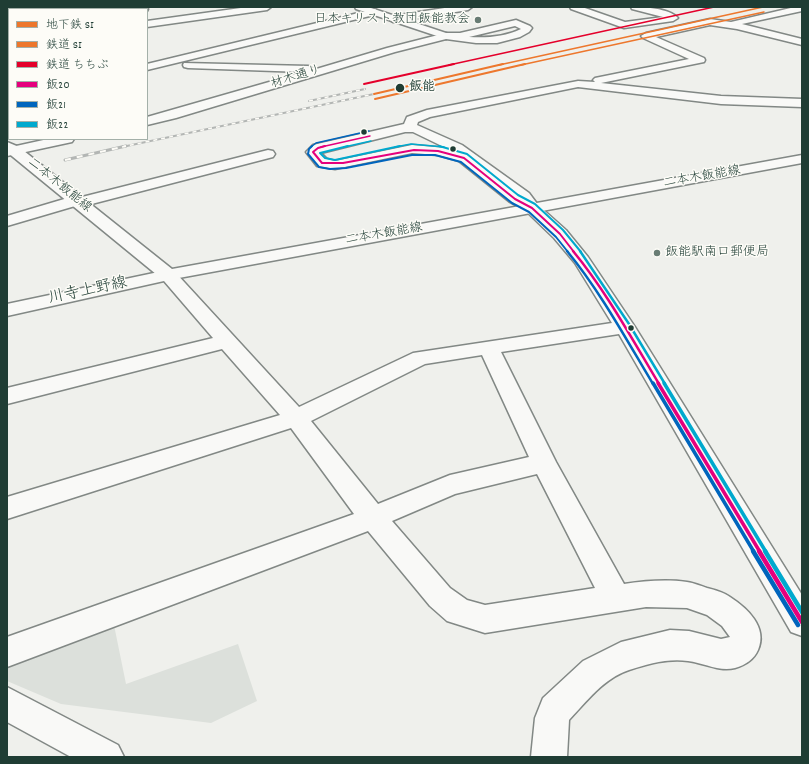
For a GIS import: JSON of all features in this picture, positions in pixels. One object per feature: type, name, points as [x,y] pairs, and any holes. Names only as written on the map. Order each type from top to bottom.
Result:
[{"type":"street","points":[[148,24],[267,7]]},
{"type":"street","points":[[360,7],[446,36],[467,40],[488,40],[518,34],[526,30],[526,28],[516,24],[460,36],[446,36]]},
{"type":"street","points":[[393,19],[468,7]]},
{"type":"street","points":[[574,7],[624,25],[673,18],[668,15],[635,7]]},
{"type":"street","points":[[730,24],[802,8]]},
{"type":"street","points":[[148,11],[165,21]]},
{"type":"street","points":[[148,67],[375,12]]},
{"type":"street","points":[[655,21],[678,29]]},
{"type":"street","points":[[410,127],[412,120],[427,114],[700,60],[646,36],[710,22],[730,24],[802,42]]},
{"type":"street","name":"材木通り","points":[[148,121],[446,36]]},
{"type":"street","points":[[148,64],[324,70]]},
{"type":"street","points":[[578,84],[729,101],[802,103]]},
{"type":"street","points":[[532,208],[515,199],[464,158],[454,154],[412,148],[335,166],[322,163],[313,152],[318,148],[410,127],[420,129],[457,148],[524,196],[532,208],[560,234],[582,261],[625,327],[802,622]]},
{"type":"street","points":[[10,150],[62,140]]},
{"type":"street","name":"二本木飯能線","points":[[10,150],[78,201],[168,275],[802,160]]},
{"type":"street","points":[[7,220],[268,154]]},
{"type":"street","points":[[168,275],[296,418],[373,518],[440,597],[458,610],[485,619],[646,594],[687,595],[716,604],[733,616],[746,634],[744,646],[734,653],[721,654],[689,646],[670,645],[621,658],[594,672],[555,710],[552,718],[549,757]]},
{"type":"street","name":"川寺上野線","points":[[7,310],[168,275]]},
{"type":"street","points":[[7,508],[296,418],[420,358],[625,327]]},
{"type":"street","points":[[7,396],[228,341]]},
{"type":"street","points":[[490,348],[544,463],[616,599]]},
{"type":"street","points":[[7,652],[373,518],[450,484],[544,463]]},
{"type":"street","points":[[7,704],[106,757]]},
{"type":"shaded area","points":[[114,625],[126,684],[238,644],[257,701],[211,723],[61,704],[7,681],[7,658]]},
{"type":"railway","points":[[309,101],[365,89]]},
{"type":"railway","points":[[122,147],[374,94]]},
{"type":"railway","points":[[65,160],[126,146]]},
{"type":"metro line","name":"SI","points":[[374,94],[599,42],[763,7]]},
{"type":"rail line","name":"ちちぶ","points":[[364,84],[714,7]]},
{"type":"rail line","name":"SI","points":[[375,99],[600,47],[764,12]]},
{"type":"transit line","name":"飯21","points":[[369,131],[316,143],[309,149],[308,154],[319,167],[330,169],[346,168],[412,155],[435,155],[461,162],[512,203],[529,212],[556,237],[578,264],[621,330],[798,625]]},
{"type":"transit line","name":"飯20","points":[[370,136],[318,148],[313,152],[322,163],[333,164],[403,151],[426,150],[451,153],[464,158],[515,199],[532,208],[560,234],[582,261],[625,327],[802,622]]},
{"type":"transit line","name":"飯22","points":[[371,141],[320,153],[325,158],[335,160],[411,144],[432,145],[453,149],[467,154],[518,195],[535,204],[563,230],[586,258],[629,324],[802,612]]},
{"type":"place","name":"日本キリスト教団飯能教会","points":[[478,20]]},
{"type":"place","name":"飯能","points":[[400,88]]},
{"type":"place","name":"飯能駅南口郵便局","points":[[657,253]]}]
